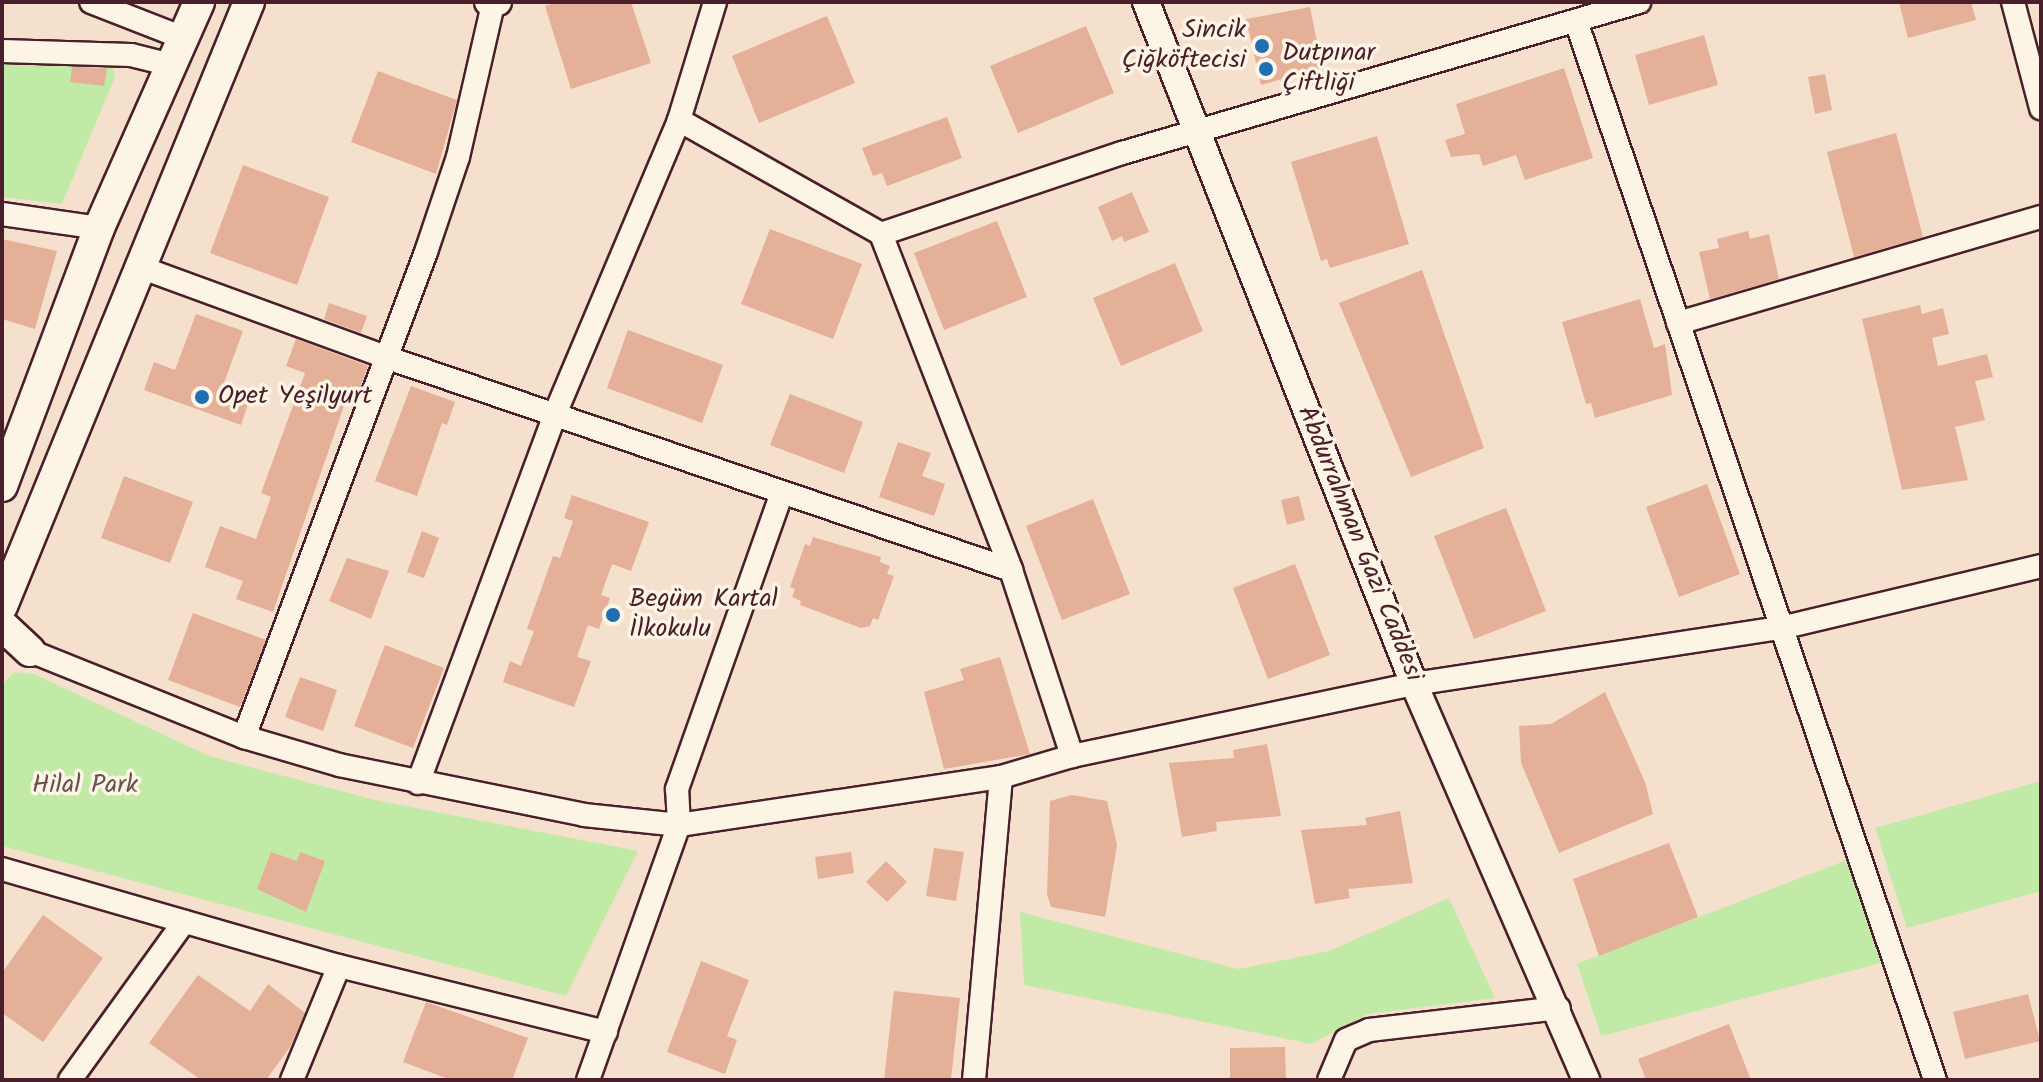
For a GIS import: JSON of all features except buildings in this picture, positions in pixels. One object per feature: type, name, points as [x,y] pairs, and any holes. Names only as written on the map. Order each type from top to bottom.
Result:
[{"type":"main road","points":[[2,486],[99,228],[167,64],[199,2]]},
{"type":"main road","points":[[2,606],[137,266],[249,2]]},
{"type":"main road","points":[[2,625],[16,651]]},
{"type":"street","points":[[91,2],[181,37]]},
{"type":"street","points":[[418,783],[555,414],[679,120],[715,2]]},
{"type":"street","name":"Abdurrahman Gazi Caddesi","points":[[1146,2],[1414,684],[1559,1008],[1586,1080]]},
{"type":"street","points":[[881,234],[1196,131],[1639,2]]},
{"type":"street","points":[[2013,2],[2041,108]]},
{"type":"street","points":[[244,737],[388,358],[458,157],[493,3]]},
{"type":"street","points":[[1576,21],[1935,1080]]},
{"type":"street","points":[[2,51],[131,55],[167,64]]},
{"type":"street","points":[[679,120],[881,234],[1011,570],[1072,756]]},
{"type":"street","points":[[2,214],[99,228]]},
{"type":"street","points":[[1678,323],[2041,217]]},
{"type":"street","points":[[137,266],[388,358],[1011,570]]},
{"type":"street","points":[[588,1080],[679,825],[677,789],[782,493]]},
{"type":"street","points":[[16,651],[244,737],[418,783],[584,815],[679,825],[1001,777],[1072,756],[1414,684],[1781,628],[2041,566]]},
{"type":"street","points":[[974,1080],[1001,777]]},
{"type":"street","points":[[2,869],[339,966],[606,1032]]},
{"type":"street","points":[[70,1080],[184,922]]},
{"type":"street","points":[[292,1080],[339,966]]},
{"type":"street","points":[[1329,1080],[1346,1040],[1369,1030],[1559,1008]]},
{"type":"street","points":[[284,1080],[302,1057]]},
{"type":"green space","points":[[102,61],[112,67],[115,77],[62,204],[2,197],[2,64]]},
{"type":"green space","name":"Hilal Park","points":[[14,672],[34,674],[209,756],[375,800],[638,851],[566,996],[2,846],[2,685]]},
{"type":"green space","points":[[2041,781],[2041,891],[1907,928],[1875,828]]},
{"type":"green space","points":[[1847,860],[1881,963],[1601,1036],[1577,964]]},
{"type":"green space","points":[[1449,898],[1495,998],[1368,1014],[1311,1044],[1024,985],[1020,912],[1238,969],[1329,951]]},
{"type":"place","name":"Sincik Çiğköftecisi","points":[[1262,46]]},
{"type":"place","name":"Dutpınar Çiftliği","points":[[1266,69]]},
{"type":"place","name":"Opet Yeşilyurt","points":[[202,397]]},
{"type":"place","name":"Begüm Kartal İlkokulu","points":[[613,615]]}]
